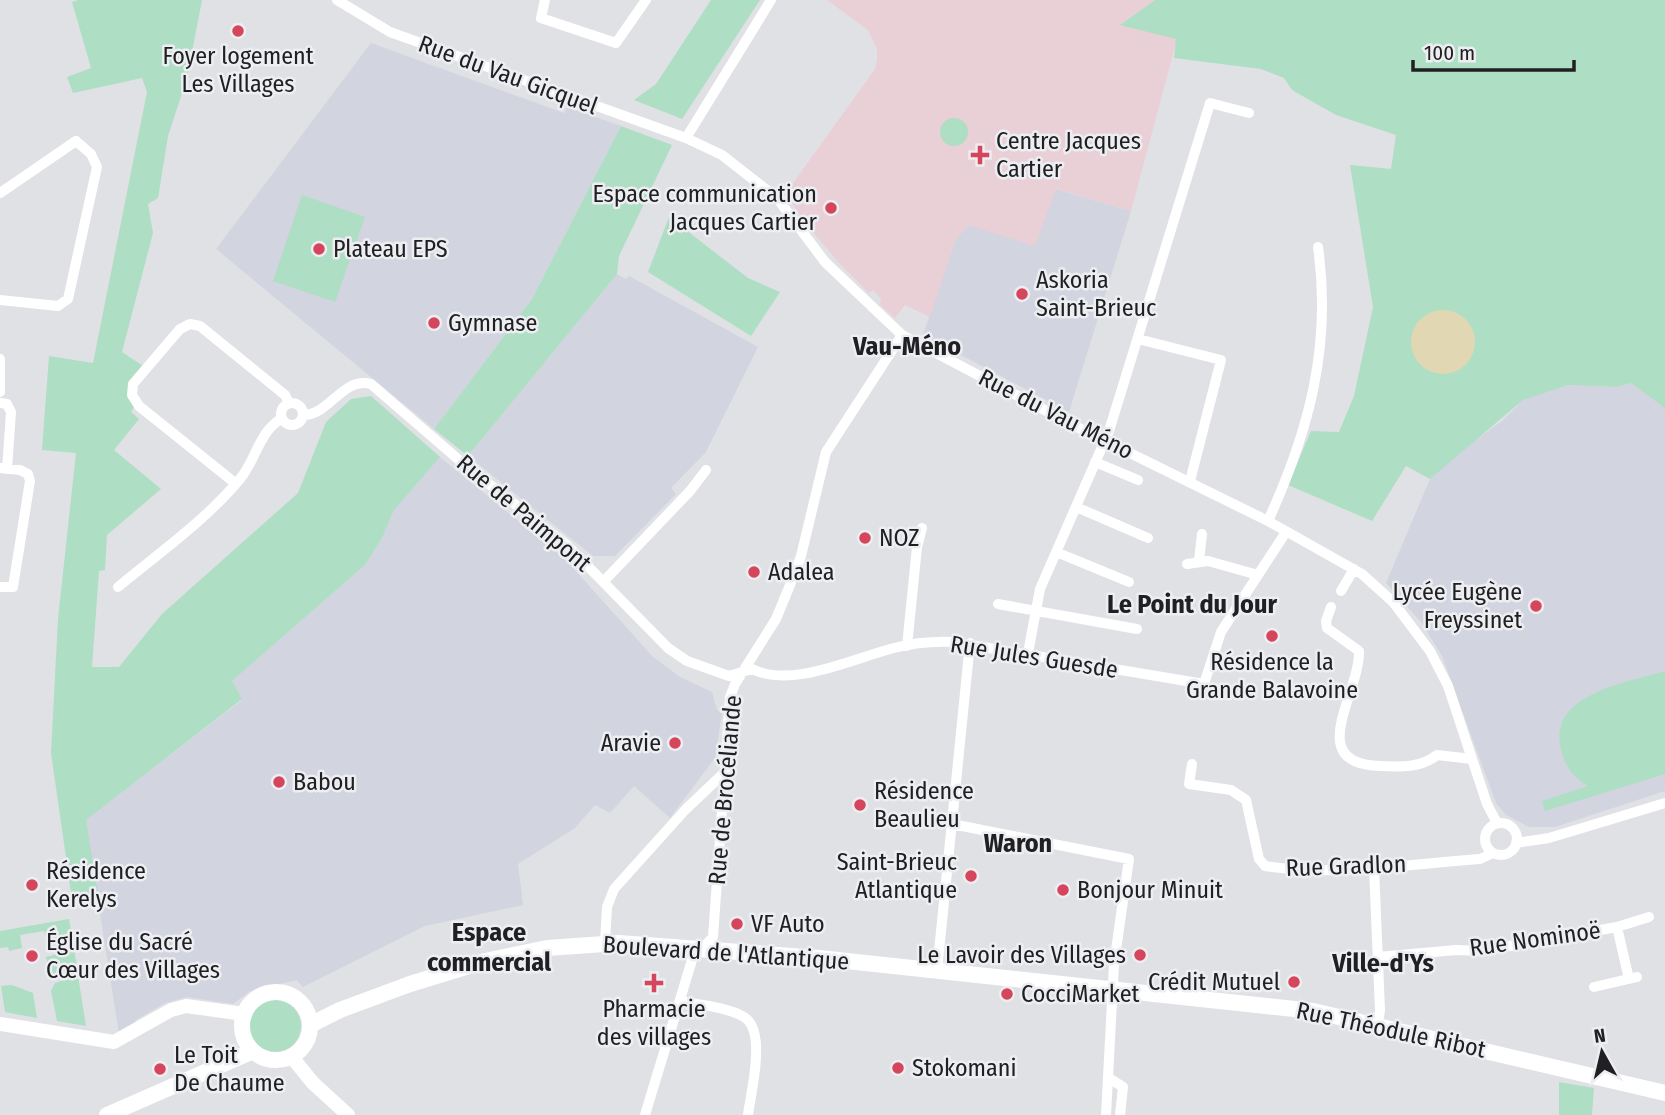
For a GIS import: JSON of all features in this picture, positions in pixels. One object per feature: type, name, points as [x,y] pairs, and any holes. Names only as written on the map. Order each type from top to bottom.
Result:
[{"type":"main road","name":"Boulevard de l'Atlantique","points":[[310,1025],[340,1010],[410,984],[485,961],[547,948],[605,943],[702,948],[1113,989]]},
{"type":"main road","name":"Rue Théodule Ribot","points":[[1113,989],[1313,1011],[1665,1093]]},
{"type":"main road","points":[[278,992],[298,1000],[307,1011],[310,1025],[306,1040],[291,1056],[274,1059],[253,1051],[243,1034],[244,1014],[256,998],[278,992]]},
{"type":"main road","points":[[117,1113],[253,1051]]},
{"type":"street","name":"Rue du Vau Gicquel","points":[[337,0],[390,32],[686,138]]},
{"type":"street","points":[[545,0],[541,18],[616,43],[646,0]]},
{"type":"street","points":[[686,138],[771,0]]},
{"type":"street","points":[[1028,653],[1040,589],[1105,439],[1210,103],[1249,114]]},
{"type":"street","name":"Rue du Vau Méno","points":[[686,138],[722,155],[777,198],[825,262],[902,335],[1191,481],[1354,569],[1393,602],[1430,651],[1448,686],[1486,804],[1497,823]]},
{"type":"street","points":[[0,193],[76,141],[91,154],[97,167],[68,299],[58,306],[0,300]]},
{"type":"street","points":[[1268,521],[1289,476],[1310,412],[1322,327],[1318,247]]},
{"type":"street","points":[[235,484],[139,406],[132,395],[133,384],[180,329],[190,324],[200,326],[285,395],[289,403]]},
{"type":"street","name":"Rue de Brocéliande","points":[[645,1115],[692,960],[713,933],[730,697],[742,672],[776,619],[790,585],[801,556],[826,452],[902,335]]},
{"type":"street","points":[[1138,339],[1221,360],[1191,481]]},
{"type":"street","points":[[0,359],[0,392]]},
{"type":"street","name":"Rue de Paimpont","points":[[303,415],[314,415],[352,384],[362,381],[371,384],[466,466],[567,545],[668,648],[687,662],[729,676],[742,672]]},
{"type":"street","points":[[282,418],[294,425],[303,415],[299,405],[289,403]]},
{"type":"street","points":[[118,587],[191,526],[235,484],[260,438],[282,418],[282,411],[289,403]]},
{"type":"street","points":[[0,404],[7,404],[11,412],[4,468],[28,474],[30,481],[13,587],[0,587]]},
{"type":"street","points":[[1096,462],[1138,480]]},
{"type":"street","points":[[604,581],[690,491],[706,470]]},
{"type":"street","points":[[1076,508],[1148,538]]},
{"type":"street","points":[[907,646],[917,547],[922,528]]},
{"type":"street","points":[[1187,564],[1199,561],[1258,575],[1286,532]]},
{"type":"street","points":[[1199,561],[1202,534]]},
{"type":"street","points":[[1056,552],[1129,582]]},
{"type":"street","points":[[1341,591],[1354,569]]},
{"type":"street","name":"Rue Jules Guesde","points":[[742,672],[752,669],[762,674],[793,677],[931,641],[970,643],[1204,684],[1221,632],[1258,575]]},
{"type":"street","points":[[998,604],[1138,629]]},
{"type":"street","points":[[1331,607],[1326,621],[1327,628],[1359,651],[1338,740],[1346,757],[1361,766],[1426,764],[1437,755],[1472,759]]},
{"type":"street","points":[[937,971],[970,643]]},
{"type":"street","name":"Rue Gradlon","points":[[1192,764],[1189,784],[1231,790],[1246,800],[1259,859],[1265,866],[1294,871],[1374,867],[1480,859],[1493,853]]},
{"type":"street","points":[[605,943],[607,907],[614,889],[686,808],[724,773]]},
{"type":"street","points":[[1516,843],[1513,828],[1497,823],[1488,828],[1484,839],[1493,853],[1509,852],[1516,843],[1549,838],[1665,803]]},
{"type":"street","points":[[952,824],[1129,859],[1114,964],[1106,1115]]},
{"type":"street","points":[[1374,867],[1378,1024]]},
{"type":"street","name":"Rue Nominoë","points":[[1378,957],[1456,950],[1481,951],[1618,927],[1649,916]]},
{"type":"street","points":[[1594,987],[1633,978],[1618,927]]},
{"type":"street","points":[[680,1001],[743,1016],[755,1027],[757,1041],[748,1115]]},
{"type":"street","points":[[0,1024],[92,1041],[114,1042],[171,1010],[186,1006],[244,1014]]},
{"type":"street","points":[[291,1056],[313,1083],[348,1115]]},
{"type":"street","points":[[1109,1079],[1123,1087],[1120,1115]]},
{"type":"shaded area","name":"Centre Jacques Cartier","points":[[827,0],[1155,0],[1121,24],[1177,39],[1131,211],[1056,189],[1035,246],[968,225],[955,241],[930,317],[905,305],[895,318],[880,305],[881,299],[873,290],[869,293],[840,264],[802,219],[786,193],[875,69],[877,49],[868,30]]},
{"type":"shaded area","points":[[371,43],[564,113],[567,107],[621,126],[532,299],[434,429],[216,249]]},
{"type":"shaded area","name":"Askoria Saint-Brieuc","points":[[1055,189],[1131,211],[1069,412],[923,335],[955,241],[968,225]]},
{"type":"shaded area","points":[[617,274],[626,279],[629,276],[758,347],[706,452],[671,488],[676,494],[615,556],[593,556],[468,456]]},
{"type":"shaded area","name":"Lycée Eugène Freyssinet","points":[[1631,383],[1665,389],[1665,791],[1555,827],[1529,827],[1506,815],[1496,803],[1442,656],[1421,622],[1386,583],[1430,479],[1467,446],[1502,421],[1523,400],[1568,385],[1616,387]]},
{"type":"shaded area","points":[[440,457],[564,558],[653,657],[680,677],[712,692],[717,710],[722,713],[715,758],[670,818],[634,786],[610,813],[595,805],[575,828],[518,864],[523,905],[425,926],[303,987],[297,980],[250,991],[233,1004],[187,997],[165,1003],[136,1020],[130,1030],[119,1033],[85,820],[242,700],[232,681],[365,565],[382,538],[394,510]]},
{"type":"green space","points":[[202,0],[187,78],[168,136],[158,198],[148,204],[153,233],[122,352],[143,366],[132,380],[134,407],[131,412],[139,419],[114,450],[161,489],[107,535],[105,570],[99,571],[92,667],[119,667],[162,614],[298,493],[326,422],[351,399],[371,396],[440,457],[394,510],[382,538],[365,565],[232,681],[242,699],[86,820],[98,894],[72,899],[51,753],[58,619],[76,453],[42,450],[49,356],[93,363],[147,92],[142,78],[73,93],[67,77],[91,68],[72,2]]},
{"type":"green space","points":[[711,0],[760,0],[682,119],[634,100],[656,84]]},
{"type":"green space","points":[[1155,0],[1665,0],[1665,408],[1631,383],[1616,387],[1568,385],[1523,400],[1430,479],[1406,466],[1372,521],[1288,485],[1311,431],[1339,432],[1354,396],[1373,307],[1350,165],[1391,169],[1396,135],[1336,115],[1292,90],[1284,78],[1261,69],[1174,58],[1176,39],[1120,25]]},
{"type":"green space","points":[[954,118],[964,122],[968,132],[964,142],[954,146],[944,142],[940,132],[944,122]]},
{"type":"green space","points":[[621,126],[672,145],[619,256],[617,274],[468,456],[434,429],[532,299]]},
{"type":"green space","name":"Plateau EPS","points":[[302,195],[365,217],[335,302],[273,281]]},
{"type":"green space","points":[[669,217],[748,278],[780,292],[751,336],[648,272]]},
{"type":"green space","points":[[1665,671],[1665,774],[1545,811],[1542,801],[1588,786],[1572,772],[1562,753],[1560,733],[1565,717],[1577,704],[1592,694]]},
{"type":"green space","points":[[69,919],[78,973],[57,979],[50,976],[46,957],[61,953],[59,942],[47,944],[44,931],[20,935],[22,948],[9,951],[8,947],[0,948],[0,931]]},
{"type":"green space","points":[[78,976],[86,1026],[57,1021],[51,991],[55,983]]},
{"type":"green space","points":[[12,985],[33,993],[37,1018],[5,1012],[1,986]]},
{"type":"green space","points":[[275,1000],[285,1002],[293,1008],[299,1016],[299,1036],[293,1044],[285,1050],[275,1052],[265,1050],[257,1044],[251,1036],[249,1026],[251,1016],[257,1008],[265,1002]]},
{"type":"green space","points":[[1559,1082],[1594,1088],[1592,1115],[1559,1115]]},
{"type":"sand","points":[[1443,310],[1461,316],[1469,324],[1475,342],[1469,360],[1461,368],[1443,374],[1425,368],[1417,360],[1411,342],[1417,324],[1425,316]]},
{"type":"place","name":"Foyer logement Les Villages","points":[[238,31]]},
{"type":"place","name":"Centre Jacques Cartier","points":[[980,155]]},
{"type":"place","name":"Espace communication Jacques Cartier","points":[[831,208]]},
{"type":"place","name":"Plateau EPS","points":[[319,249]]},
{"type":"place","name":"Askoria Saint-Brieuc","points":[[1022,294]]},
{"type":"place","name":"Gymnase","points":[[434,323]]},
{"type":"place","name":"NOZ","points":[[865,538]]},
{"type":"place","name":"Adalea","points":[[754,572]]},
{"type":"place","name":"Lycée Eugène Freyssinet","points":[[1536,606]]},
{"type":"place","name":"Résidence la Grande Balavoine","points":[[1272,636]]},
{"type":"place","name":"Aravie","points":[[675,743]]},
{"type":"place","name":"Babou","points":[[279,782]]},
{"type":"place","name":"Résidence Beaulieu","points":[[860,805]]},
{"type":"place","name":"Saint-Brieuc Atlantique","points":[[971,876]]},
{"type":"place","name":"Résidence Kerelys","points":[[32,885]]},
{"type":"place","name":"Bonjour Minuit","points":[[1063,890]]},
{"type":"place","name":"VF Auto","points":[[737,924]]},
{"type":"place","name":"Le Lavoir des Villages","points":[[1140,955]]},
{"type":"place","name":"Église du Sacré Cœur des Villages","points":[[32,956]]},
{"type":"place","name":"Crédit Mutuel","points":[[1294,982]]},
{"type":"place","name":"Pharmacie des villages","points":[[654,983]]},
{"type":"place","name":"CocciMarket","points":[[1007,994]]},
{"type":"place","name":"Stokomani","points":[[898,1068]]},
{"type":"place","name":"Le Toit De Chaume","points":[[160,1069]]},
{"type":"district","name":"Vau-Méno","points":[[907,346]]},
{"type":"district","name":"Le Point du Jour","points":[[1192,604]]},
{"type":"district","name":"Waron","points":[[1018,843]]},
{"type":"district","name":"Espace commercial","points":[[489,947]]},
{"type":"district","name":"Ville-d'Ys","points":[[1383,963]]}]
